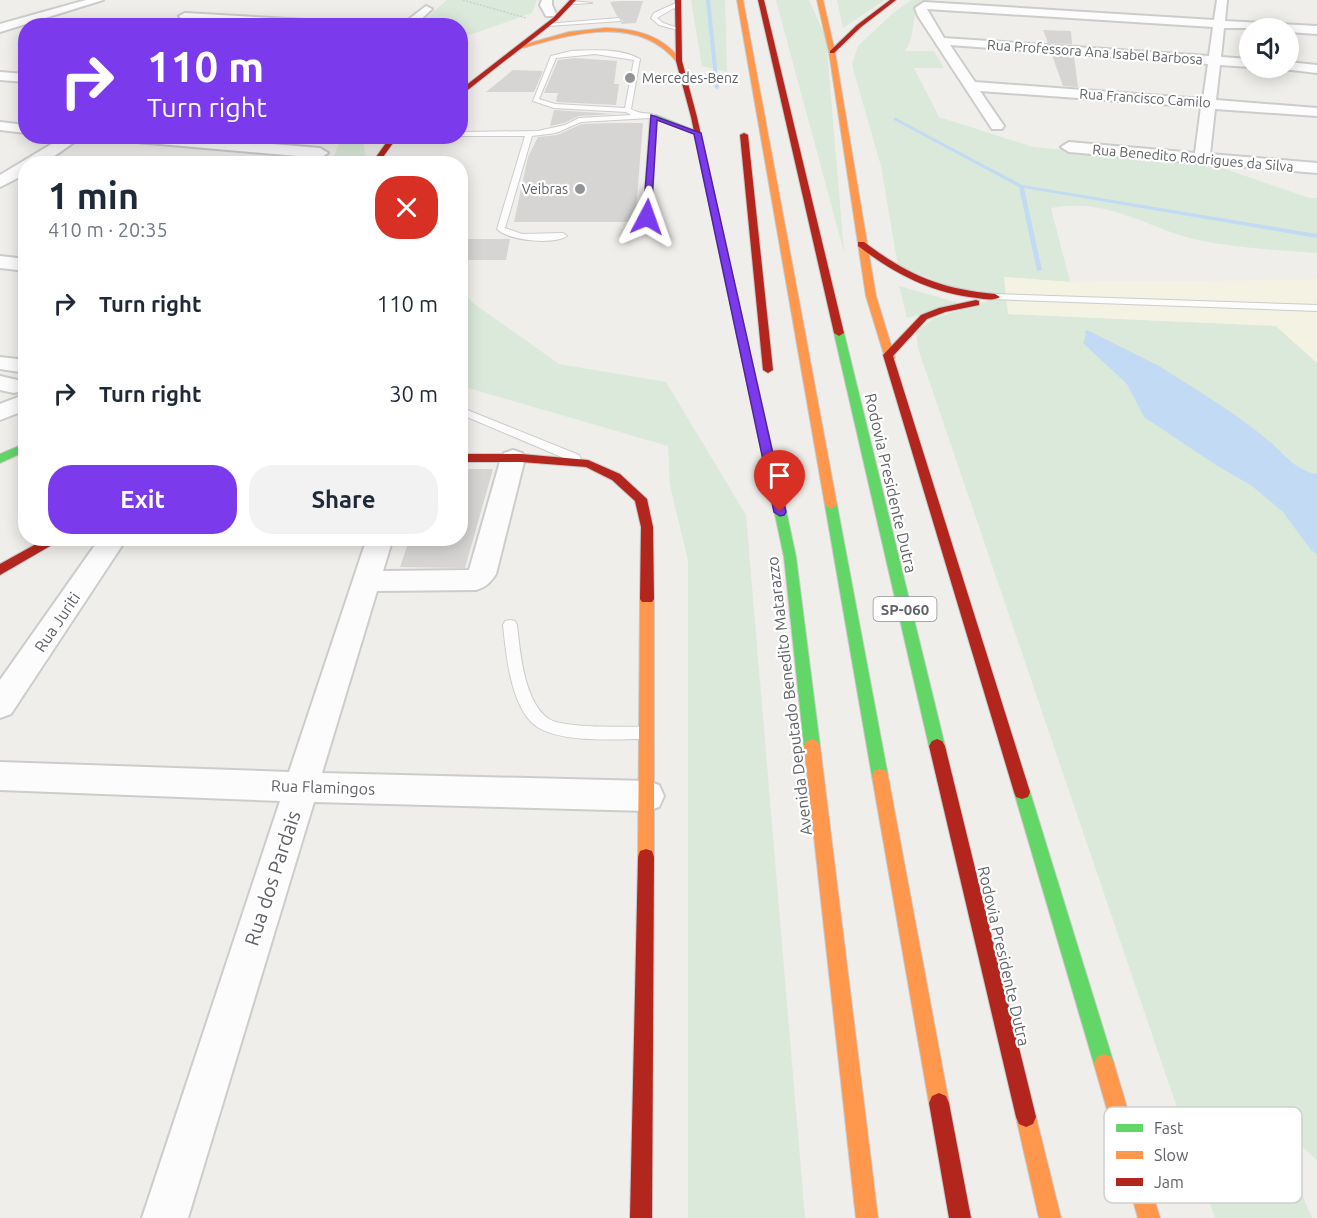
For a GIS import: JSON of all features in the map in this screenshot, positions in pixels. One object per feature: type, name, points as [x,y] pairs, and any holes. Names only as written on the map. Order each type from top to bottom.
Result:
[{"type":"main road","name":"SP-060","points":[[740,0],[960,1218]]},
{"type":"main road","name":"Rodovia Presidente Dutra","points":[[761,0],[1050,1218]]},
{"type":"main road","points":[[820,0],[832,52],[871,296],[1116,1107]]},
{"type":"main road","points":[[832,52],[859,26],[893,0]]},
{"type":"main road","points":[[468,78],[569,1]]},
{"type":"main road","name":"Avenida Deputado Benedito Matarazzo","points":[[678,2],[680,102],[697,133],[790,557],[867,1218]]},
{"type":"main road","points":[[468,88],[519,47],[546,20]]},
{"type":"main road","points":[[741,91],[744,24]]},
{"type":"main road","points":[[519,47],[541,39],[580,32],[620,32],[653,39],[666,46],[679,61]]},
{"type":"main road","points":[[654,116],[680,102]]},
{"type":"main road","points":[[654,116],[697,133]]},
{"type":"main road","points":[[743,125],[769,382]]},
{"type":"main road","points":[[399,156],[409,144]]},
{"type":"main road","points":[[861,244],[899,273],[922,286],[960,296],[995,297]]},
{"type":"main road","points":[[888,355],[924,317],[942,310],[995,297]]},
{"type":"main road","points":[[773,417],[790,557]]},
{"type":"main road","points":[[0,459],[18,450]]},
{"type":"main road","points":[[468,458],[513,458],[588,464],[616,477],[641,499],[647,527],[647,796],[641,1218]]},
{"type":"main road","points":[[0,570],[44,546]]},
{"type":"main road","points":[[1145,1203],[1149,1218]]},
{"type":"street","points":[[546,20],[547,0]]},
{"type":"street","points":[[1202,158],[1222,0]]},
{"type":"street","points":[[81,17],[96,1]]},
{"type":"street","points":[[36,18],[96,1]]},
{"type":"street","points":[[413,18],[425,3]]},
{"type":"street","points":[[998,126],[921,8],[932,4],[1317,30]]},
{"type":"street","points":[[184,16],[215,18]]},
{"type":"street","points":[[0,28],[18,23]]},
{"type":"street","name":"Rua Professora Ana Isabel Barbosa","points":[[941,41],[1239,62]]},
{"type":"street","points":[[1299,67],[1317,69]]},
{"type":"street","points":[[0,76],[18,77]]},
{"type":"street","name":"Rua Francisco Camilo","points":[[972,86],[1317,112]]},
{"type":"street","points":[[0,126],[18,128]]},
{"type":"street","points":[[44,156],[63,144]]},
{"type":"street","points":[[188,144],[299,156]]},
{"type":"street","name":"Rua Benedito Rodrigues da Silva","points":[[1070,147],[1317,168]]},
{"type":"street","points":[[0,183],[18,172]]},
{"type":"street","points":[[0,183],[18,185]]},
{"type":"street","points":[[0,262],[18,264]]},
{"type":"street","points":[[0,363],[18,366]]},
{"type":"street","points":[[0,413],[13,390]]},
{"type":"street","points":[[366,581],[476,580],[482,574],[513,458]]},
{"type":"street","name":"Rua Juriti","points":[[0,705],[109,546]]},
{"type":"street","name":"Rua dos Pardais","points":[[165,1218],[377,546]]},
{"type":"street","name":"Rua Flamingos","points":[[0,776],[647,796]]},
{"type":"lane","points":[[569,1],[589,3]]},
{"type":"lane","points":[[654,18],[656,14],[678,2]]},
{"type":"lane","points":[[588,22],[592,14]]},
{"type":"lane","points":[[646,18],[654,18],[661,24],[679,30]]},
{"type":"lane","points":[[546,20],[588,22],[619,20]]},
{"type":"lane","points":[[628,110],[637,58],[617,54],[563,54],[553,57],[535,100],[554,106],[628,110],[637,116]]},
{"type":"lane","points":[[468,133],[554,132],[572,126],[579,120],[654,116],[647,217]]},
{"type":"lane","points":[[529,132],[501,229],[507,234],[519,236],[563,236]]},
{"type":"lane","points":[[995,297],[1317,308]]},
{"type":"lane","points":[[468,413],[588,464]]},
{"type":"lane","points":[[510,624],[514,654],[526,703],[543,723],[565,729],[647,734]]},
{"type":"path","points":[[463,0],[546,20]]},
{"type":"green space","points":[[447,0],[537,0],[532,13],[468,36],[468,18],[426,18]]},
{"type":"green space","points":[[691,0],[725,0],[727,72],[702,66]]},
{"type":"green space","points":[[776,0],[809,0],[826,38],[844,252]]},
{"type":"green space","points":[[837,0],[885,0],[843,28]]},
{"type":"green space","points":[[911,0],[929,0],[928,3],[918,5],[911,38],[905,51],[934,51],[944,68],[914,68],[939,117],[1033,147],[1208,163],[1309,198],[1317,198],[1317,253],[1213,243],[1179,235],[1110,210],[1072,206],[1051,208],[1070,282],[1005,277],[1006,296],[963,291],[898,266],[881,166],[852,65],[858,46],[892,14]]},
{"type":"green space","points":[[339,144],[364,144],[365,156],[334,156]]},
{"type":"green space","points":[[899,286],[959,303],[907,318]]},
{"type":"green space","points":[[468,297],[559,364],[666,382],[746,515],[805,1218],[688,1218],[688,561],[670,485],[668,446],[468,388]]},
{"type":"green space","points":[[997,298],[1007,299],[1008,314],[1276,326],[1317,363],[1317,1160],[1302,1147],[1302,1107],[1177,1107],[918,348],[916,332],[933,319]]},
{"type":"green space","points":[[1302,1194],[1312,1218],[1215,1218],[1210,1203],[1302,1203]]},
{"type":"sand","points":[[1004,277],[1070,282],[1312,280],[1317,277],[1317,363],[1276,326],[1008,314]]},
{"type":"water","points":[[1087,332],[1158,368],[1204,395],[1248,424],[1290,461],[1302,469],[1317,474],[1317,554],[1311,550],[1283,512],[1252,486],[1144,417],[1127,384],[1083,343]]},
{"type":"building","points":[[643,1],[636,23],[621,24],[623,20],[617,16],[610,2]]},
{"type":"building","points":[[1043,30],[1071,31],[1072,44],[1048,43]]},
{"type":"building","points":[[1052,55],[1074,56],[1078,87],[1063,86]]},
{"type":"building","points":[[575,58],[617,61],[614,84],[619,84],[616,105],[556,102],[558,93],[544,93],[558,60]]},
{"type":"building","points":[[513,70],[543,71],[534,92],[486,92]]},
{"type":"building","points":[[554,110],[615,114],[579,116],[550,126]]},
{"type":"building","name":"Veibras","points":[[643,123],[635,222],[514,222],[528,157],[538,137],[557,135],[582,124]]},
{"type":"building","points":[[468,239],[510,239],[506,260],[468,260]]},
{"type":"building","points":[[468,469],[493,469],[465,568],[400,567],[407,546],[468,546]]},
{"type":"waterway","points":[[708,0],[717,88]]},
{"type":"waterway","points":[[895,119],[1021,186]]},
{"type":"waterway","points":[[1021,186],[1317,236]]},
{"type":"waterway","points":[[1021,186],[1039,270]]},
{"type":"waterway","points":[[1087,332],[1157,367],[1205,397]]},
{"type":"traffic: fast","points":[[654,116],[697,133]]},
{"type":"traffic: fast","points":[[839,333],[937,746]]},
{"type":"traffic: fast","points":[[0,459],[18,450]]},
{"type":"traffic: fast","points":[[831,505],[880,776]]},
{"type":"traffic: fast","points":[[780,510],[790,557],[812,746]]},
{"type":"traffic: fast","points":[[1022,792],[1104,1064]]},
{"type":"traffic: slow","points":[[740,0],[831,505]]},
{"type":"traffic: slow","points":[[820,0],[832,52],[871,296],[890,358]]},
{"type":"traffic: slow","points":[[519,47],[587,31],[624,31],[640,33],[655,39],[679,61]]},
{"type":"traffic: slow","points":[[728,274],[780,510]]},
{"type":"traffic: slow","points":[[646,857],[647,599]]},
{"type":"traffic: slow","points":[[812,746],[867,1218]]},
{"type":"traffic: slow","points":[[880,776],[939,1103]]},
{"type":"traffic: slow","points":[[1104,1064],[1117,1107]]},
{"type":"traffic: slow","points":[[1026,1117],[1050,1218]]},
{"type":"traffic: slow","points":[[1145,1203],[1149,1218]]},
{"type":"traffic: jam","points":[[468,88],[555,19],[573,0]]},
{"type":"traffic: jam","points":[[678,0],[679,61],[694,117],[728,274]]},
{"type":"traffic: jam","points":[[761,0],[839,333]]},
{"type":"traffic: jam","points":[[832,52],[859,26],[893,0]]},
{"type":"traffic: jam","points":[[744,135],[768,370]]},
{"type":"traffic: jam","points":[[380,156],[389,144]]},
{"type":"traffic: jam","points":[[861,244],[893,267],[923,283],[955,292],[995,297]]},
{"type":"traffic: jam","points":[[888,355],[924,317],[942,310],[976,303]]},
{"type":"traffic: jam","points":[[890,358],[1022,792]]},
{"type":"traffic: jam","points":[[468,458],[521,458],[588,464],[616,477],[641,499],[647,527],[647,599]]},
{"type":"traffic: jam","points":[[0,570],[44,546]]},
{"type":"traffic: jam","points":[[937,746],[1026,1117]]},
{"type":"traffic: jam","points":[[641,1218],[646,857]]},
{"type":"traffic: jam","points":[[939,1103],[960,1218]]},
{"type":"place","name":"Mercedes-Benz","points":[[630,78]]},
{"type":"place","name":"Veibras","points":[[580,189]]},
{"type":"route","points":[[647,217],[654,116],[697,133],[780,512]]}]
